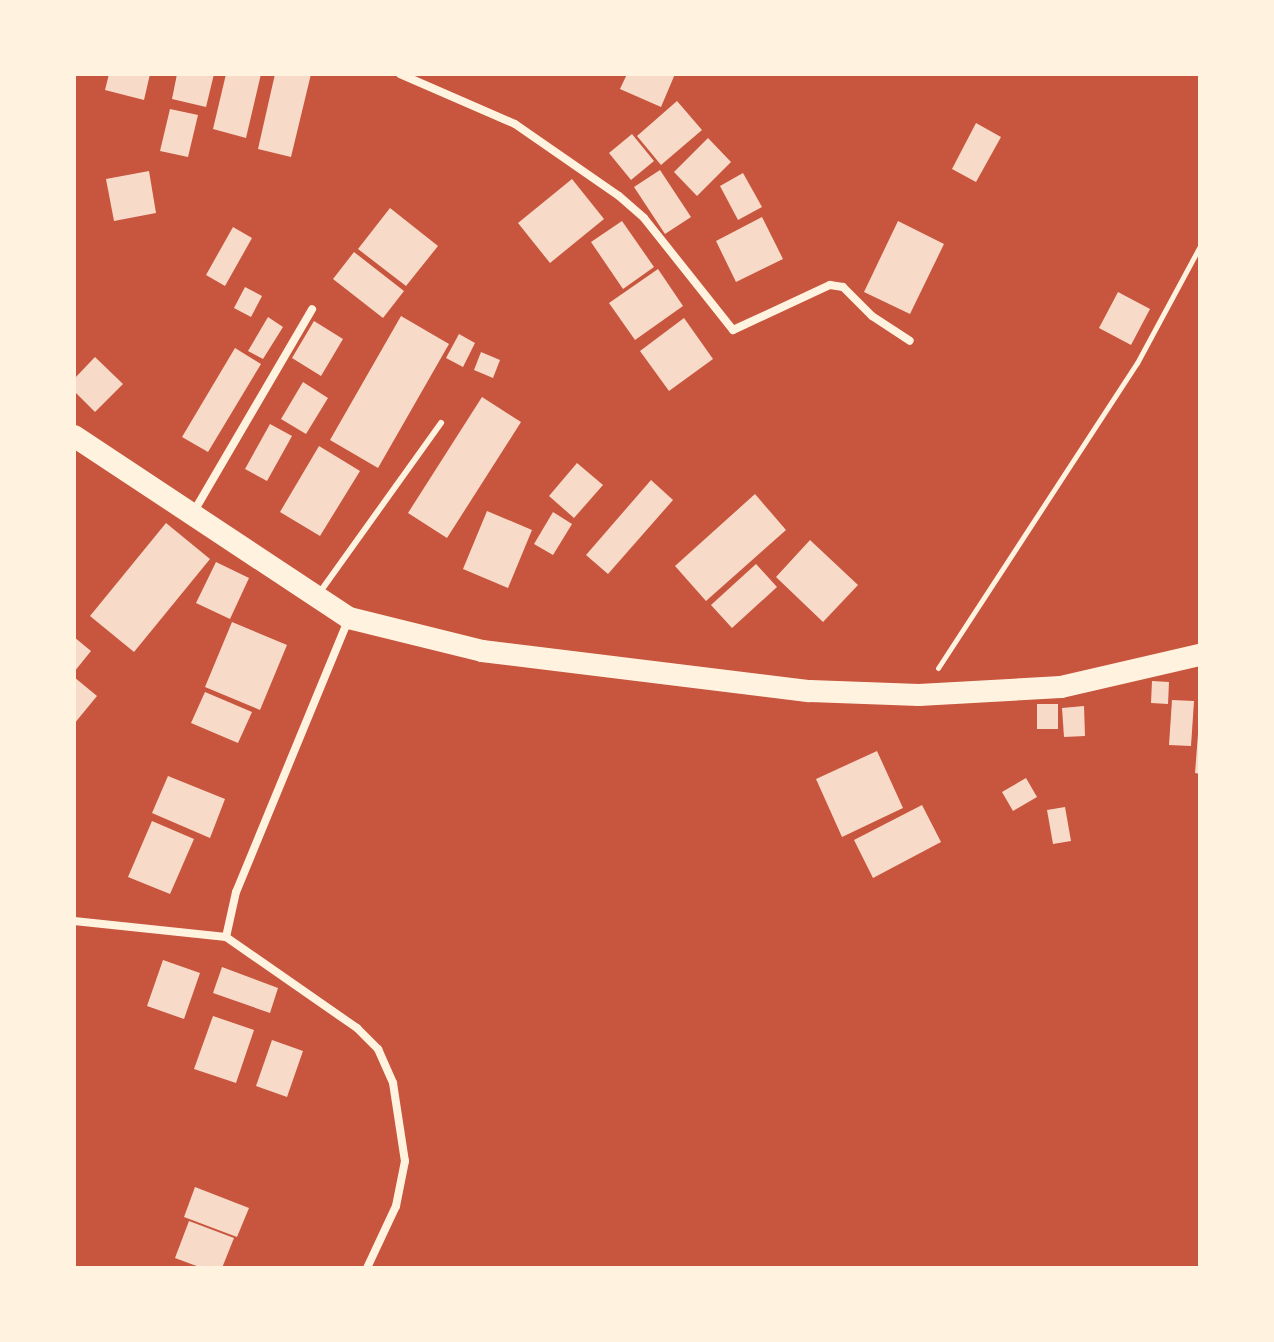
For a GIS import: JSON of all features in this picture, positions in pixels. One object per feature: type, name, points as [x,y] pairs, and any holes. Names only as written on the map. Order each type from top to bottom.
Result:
[{"type":"highway","points":[[74,436],[190,517],[349,618],[482,651],[563,664],[810,691],[919,695],[1061,687],[1200,655]]},
{"type":"street","points":[[400,74],[515,124],[619,196],[644,218],[733,330],[830,285],[843,287],[872,316],[910,341]]},
{"type":"street","points":[[190,517],[312,309]]},
{"type":"street","points":[[226,937],[236,892],[349,618]]},
{"type":"street","points":[[74,921],[226,937],[357,1028],[378,1049],[393,1083],[405,1161],[396,1206],[367,1268]]},
{"type":"lane","points":[[316,598],[441,423]]},
{"type":"path","points":[[919,695],[1137,363],[1200,246]]},
{"type":"building","points":[[109,74],[150,74],[144,100],[105,90]]},
{"type":"building","points":[[177,74],[214,74],[206,107],[172,99]]},
{"type":"building","points":[[226,74],[261,74],[246,138],[213,129]]},
{"type":"building","points":[[275,74],[311,74],[291,157],[258,149]]},
{"type":"building","points":[[627,74],[675,74],[661,107],[620,89]]},
{"type":"building","points":[[677,101],[702,130],[661,165],[637,136]]},
{"type":"building","points":[[170,109],[198,115],[188,157],[160,151]]},
{"type":"building","points":[[976,123],[1001,137],[976,182],[952,169]]},
{"type":"building","points":[[632,134],[654,161],[631,180],[609,153]]},
{"type":"building","points":[[708,138],[731,162],[697,196],[674,172]]},
{"type":"building","points":[[660,170],[691,217],[665,234],[634,187]]},
{"type":"building","points":[[149,171],[156,213],[114,221],[106,179]]},
{"type":"building","points":[[743,173],[762,207],[738,220],[720,186]]},
{"type":"building","points":[[572,179],[604,219],[550,263],[518,223]]},
{"type":"building","points":[[390,208],[438,246],[406,286],[358,249]]},
{"type":"building","points":[[762,217],[783,259],[736,282],[716,241]]},
{"type":"building","points":[[622,221],[654,267],[623,289],[591,242]]},
{"type":"building","points":[[898,221],[944,244],[910,314],[864,292]]},
{"type":"building","points":[[233,227],[252,238],[225,286],[206,275]]},
{"type":"building","points":[[354,252],[404,291],[383,318],[333,279]]},
{"type":"building","points":[[658,269],[683,306],[635,340],[609,303]]},
{"type":"building","points":[[245,287],[262,296],[251,317],[234,308]]},
{"type":"building","points":[[1118,292],[1150,309],[1131,345],[1099,328]]},
{"type":"building","points":[[401,316],[449,344],[378,468],[330,440]]},
{"type":"building","points":[[268,317],[283,327],[263,359],[248,351]]},
{"type":"building","points":[[684,318],[713,359],[669,391],[640,351]]},
{"type":"building","points":[[314,321],[343,339],[321,376],[292,358]]},
{"type":"building","points":[[459,334],[475,343],[463,367],[446,358]]},
{"type":"building","points":[[235,348],[261,364],[208,452],[182,437]]},
{"type":"building","points":[[481,352],[500,360],[493,378],[474,370]]},
{"type":"building","points":[[95,357],[123,384],[95,412],[74,391],[74,379]]},
{"type":"building","points":[[303,382],[328,398],[306,434],[281,419]]},
{"type":"building","points":[[482,397],[521,422],[447,538],[408,513]]},
{"type":"building","points":[[270,424],[292,436],[267,481],[245,469]]},
{"type":"building","points":[[319,446],[360,471],[320,536],[280,512]]},
{"type":"building","points":[[577,463],[603,485],[574,518],[549,496]]},
{"type":"building","points":[[651,480],[673,500],[608,574],[586,555]]},
{"type":"building","points":[[755,494],[786,530],[706,601],[675,566]]},
{"type":"building","points":[[487,511],[532,530],[508,588],[463,569]]},
{"type":"building","points":[[553,512],[572,524],[553,555],[534,544]]},
{"type":"building","points":[[166,523],[210,559],[134,652],[90,616]]},
{"type":"building","points":[[810,540],[858,585],[823,622],[776,577]]},
{"type":"building","points":[[216,562],[249,578],[230,619],[196,603]]},
{"type":"building","points":[[756,564],[777,587],[732,628],[711,605]]},
{"type":"building","points":[[232,622],[287,645],[260,710],[205,687]]},
{"type":"building","points":[[74,637],[91,651],[74,672]]},
{"type":"building","points":[[74,677],[97,696],[74,724]]},
{"type":"building","points":[[1152,681],[1169,682],[1168,704],[1151,703]]},
{"type":"building","points":[[205,692],[252,712],[238,743],[191,723]]},
{"type":"building","points":[[1172,700],[1194,701],[1191,746],[1169,745]]},
{"type":"building","points":[[1037,704],[1058,704],[1058,729],[1037,729]]},
{"type":"building","points":[[1084,706],[1085,736],[1064,737],[1062,708]]},
{"type":"building","points":[[1200,734],[1200,774],[1195,773]]},
{"type":"building","points":[[877,751],[903,808],[842,837],[816,779]]},
{"type":"building","points":[[168,776],[225,799],[210,838],[152,813]]},
{"type":"building","points":[[1026,778],[1037,797],[1013,811],[1002,792]]},
{"type":"building","points":[[922,805],[941,842],[873,878],[854,840]]},
{"type":"building","points":[[1065,807],[1071,841],[1053,844],[1047,810]]},
{"type":"building","points":[[152,821],[194,839],[170,894],[128,877]]},
{"type":"building","points":[[163,960],[200,973],[184,1019],[147,1006]]},
{"type":"building","points":[[222,967],[278,988],[270,1013],[213,993]]},
{"type":"building","points":[[213,1016],[254,1030],[236,1083],[194,1069]]},
{"type":"building","points":[[272,1040],[303,1051],[287,1097],[256,1086]]},
{"type":"building","points":[[195,1187],[249,1208],[237,1237],[184,1217]]},
{"type":"building","points":[[189,1221],[234,1238],[222,1268],[202,1268],[175,1258]]}]
